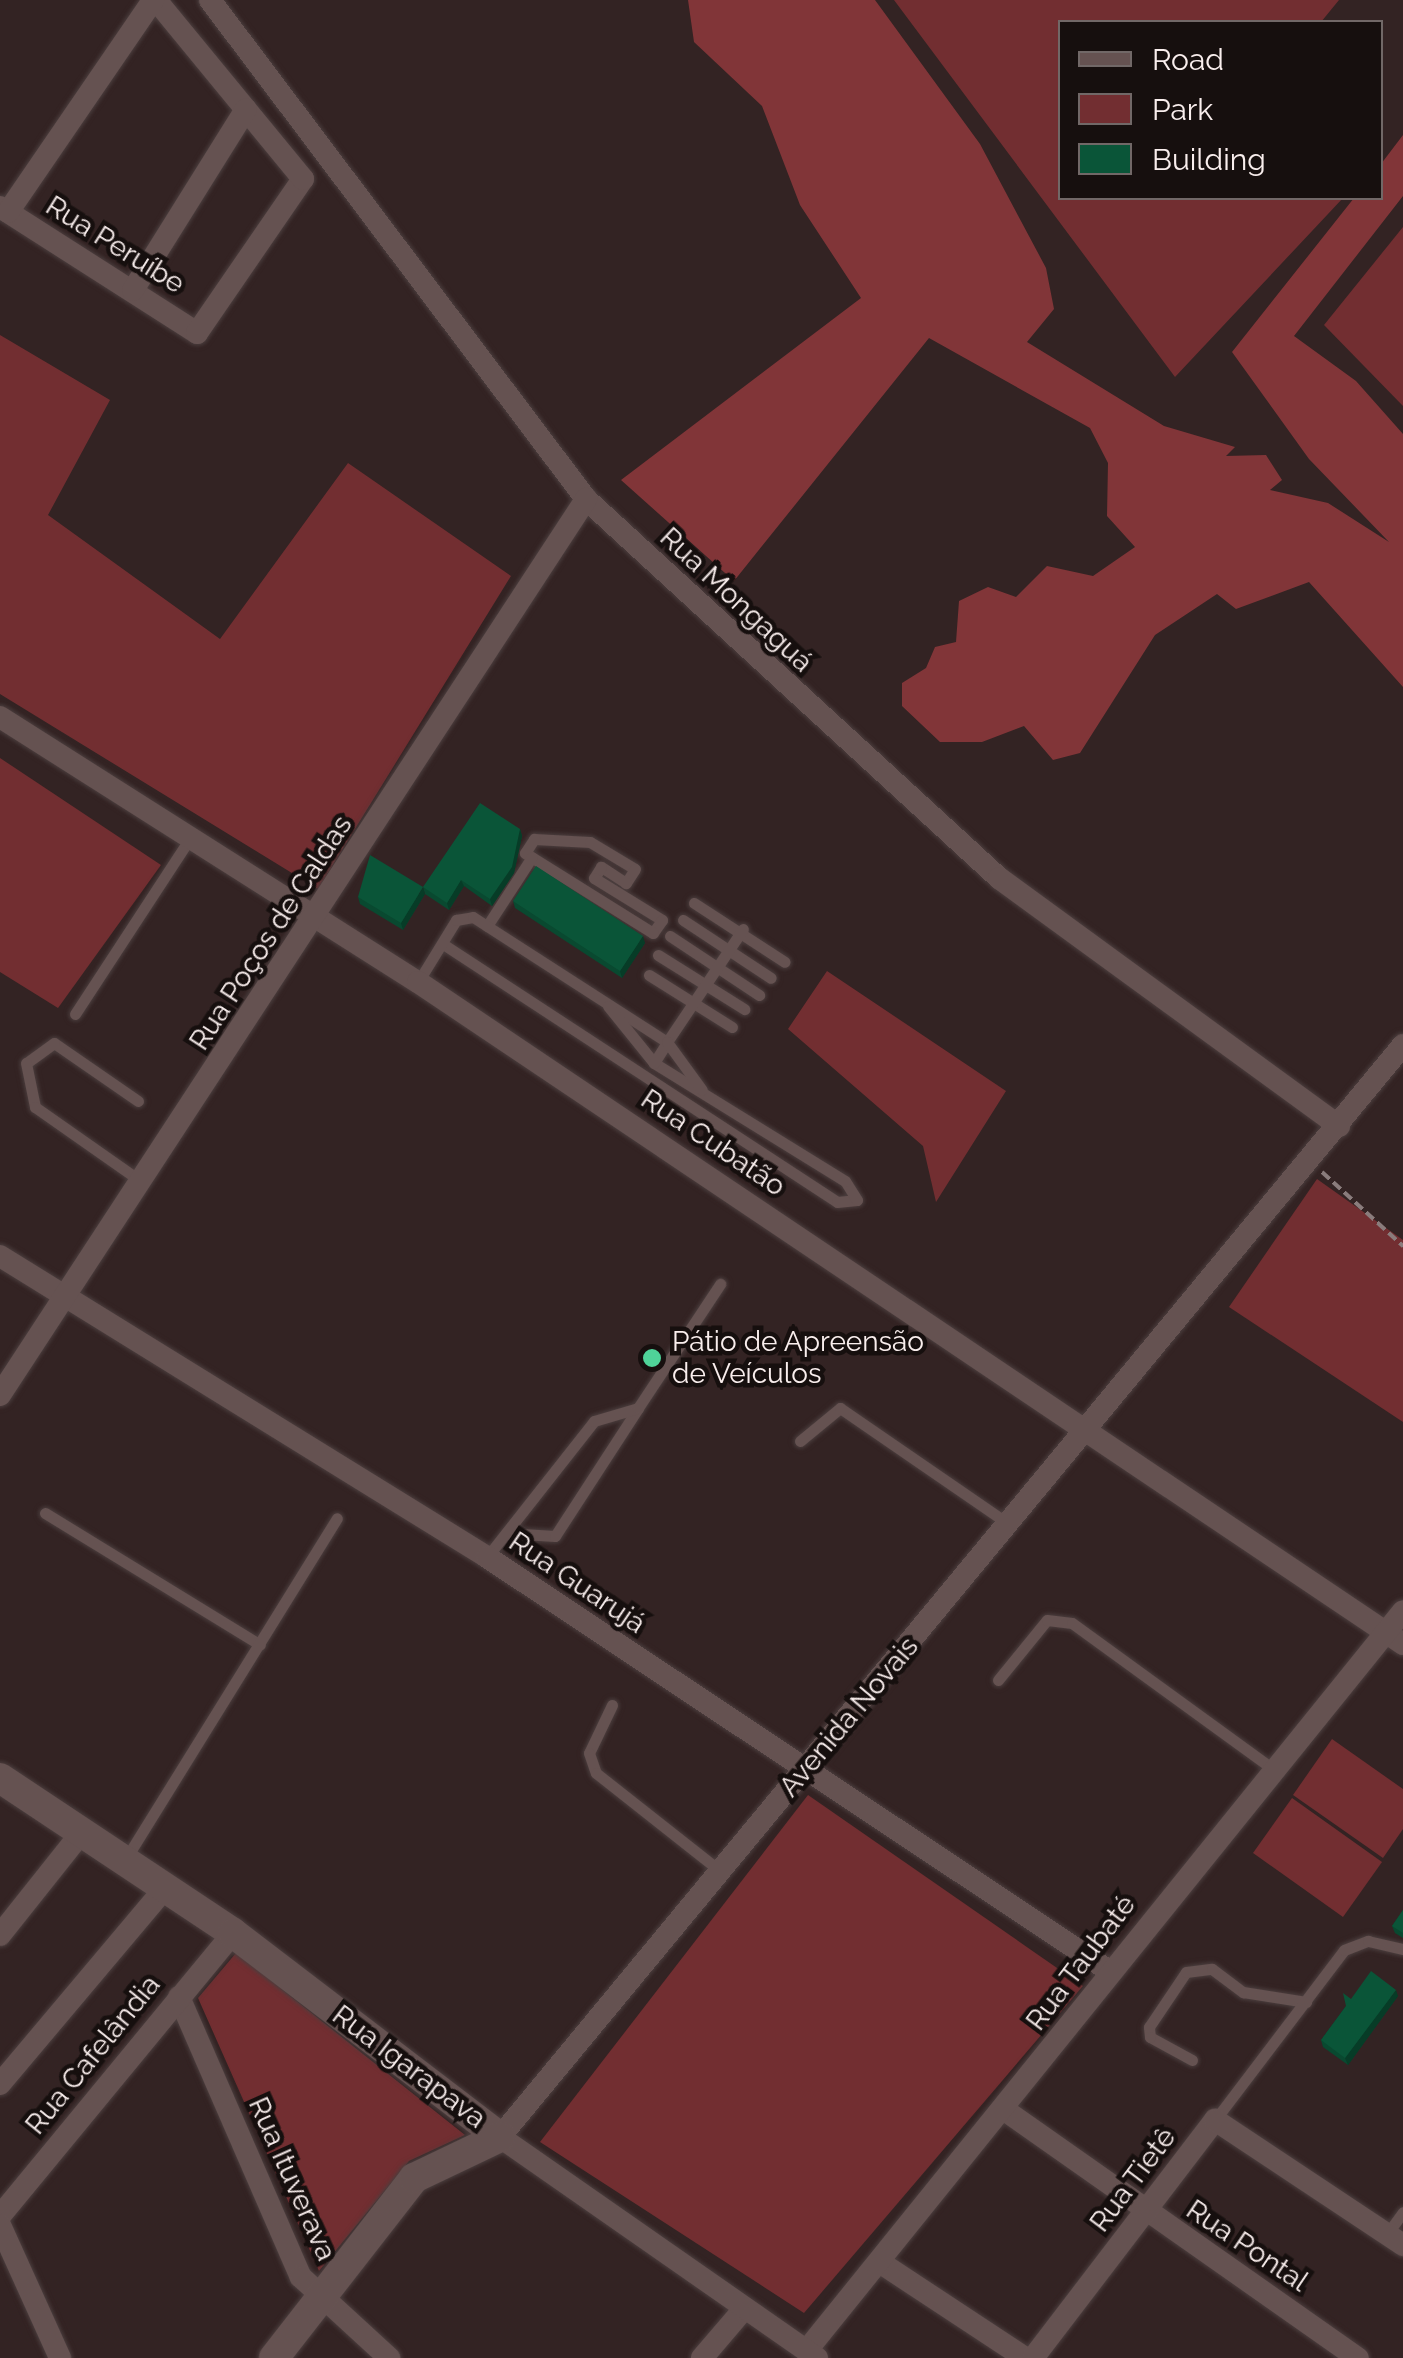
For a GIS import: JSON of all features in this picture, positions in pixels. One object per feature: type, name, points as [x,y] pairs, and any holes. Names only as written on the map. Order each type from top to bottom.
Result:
[{"type":"street","points":[[4,210],[155,0],[246,109],[133,290]]},
{"type":"street","name":"Rua Mongaguá","points":[[210,0],[586,500],[999,878],[1339,1126]]},
{"type":"street","name":"Rua Peruíbe","points":[[4,210],[197,333],[303,179],[246,109]]},
{"type":"street","name":"Rua Poços de Caldas","points":[[0,1395],[320,918],[522,586],[586,500]]},
{"type":"street","name":"Rua Cubatão","points":[[0,717],[418,982],[1091,1430],[1394,1638]]},
{"type":"street","name":"Avenida Novais","points":[[274,2358],[414,2178],[500,2137],[1091,1430],[1403,1046]]},
{"type":"street","name":"Rua Guarujá","points":[[0,1256],[487,1558],[802,1773],[1111,1972]]},
{"type":"street","name":"Rua Taubaté","points":[[812,2354],[1006,2112],[1270,1767],[1394,1638],[1403,1610]]},
{"type":"street","name":"Rua Igarapava","points":[[0,1778],[233,1933],[500,2137],[743,2310],[812,2354]]},
{"type":"street","points":[[2,1928],[82,1832]]},
{"type":"street","points":[[0,2084],[165,1888]]},
{"type":"street","name":"Rua Cafelândia","points":[[0,2216],[233,1933]]},
{"type":"street","name":"Rua Ituverava","points":[[178,1997],[301,2277],[389,2358]]},
{"type":"street","name":"Rua Pontal","points":[[1006,2112],[1148,2215],[1358,2358]]},
{"type":"street","name":"Rua Tietê","points":[[1033,2358],[1148,2215],[1215,2120],[1395,2240]]},
{"type":"street","points":[[0,2225],[60,2358]]},
{"type":"street","points":[[884,2264],[1025,2358]]},
{"type":"street","points":[[702,2358],[743,2310]]},
{"type":"lane","points":[[75,1014],[191,837]]},
{"type":"lane","points":[[488,926],[532,857],[534,839],[590,842],[635,869],[626,882],[601,867],[594,878],[662,920],[654,933],[532,857]]},
{"type":"lane","points":[[694,903],[786,962]]},
{"type":"lane","points":[[418,982],[462,915],[488,926],[668,1042],[704,1093]]},
{"type":"lane","points":[[682,920],[771,978]]},
{"type":"lane","points":[[654,1063],[741,931]]},
{"type":"lane","points":[[670,936],[759,995]]},
{"type":"lane","points":[[443,944],[837,1202],[857,1200],[856,1189],[654,1063],[602,998]]},
{"type":"lane","points":[[658,956],[744,1009]]},
{"type":"lane","points":[[649,975],[732,1027]]},
{"type":"lane","points":[[138,1101],[54,1043],[26,1063],[35,1107],[142,1182]]},
{"type":"lane","points":[[506,1532],[554,1536],[720,1284]]},
{"type":"lane","points":[[487,1558],[594,1421],[638,1408]]},
{"type":"lane","points":[[800,1441],[840,1408],[1010,1526]]},
{"type":"lane","points":[[45,1513],[260,1646]]},
{"type":"lane","points":[[125,1860],[337,1518]]},
{"type":"lane","points":[[998,1680],[1047,1620],[1072,1624],[1270,1767]]},
{"type":"lane","points":[[612,1705],[588,1753],[596,1773],[720,1871]]},
{"type":"lane","points":[[1215,2120],[1344,1950],[1368,1942],[1403,1949]]},
{"type":"lane","points":[[1192,2060],[1150,2037],[1149,2027],[1186,1972],[1212,1969],[1244,1992],[1306,2002]]},
{"type":"lane","points":[[1395,2240],[1403,2212]]},
{"type":"path","points":[[1311,1160],[1403,1246]]},
{"type":"green space","points":[[894,0],[1339,0],[1323,20],[1058,20],[1058,200],[1341,200],[1175,377]]},
{"type":"green space","points":[[1403,227],[1403,406],[1324,325]]},
{"type":"green space","points":[[0,335],[110,400],[48,515],[220,639],[348,463],[511,576],[318,889],[0,694]]},
{"type":"green space","points":[[0,758],[161,865],[58,1008],[0,972]]},
{"type":"green space","points":[[827,971],[1006,1091],[936,1202],[923,1146],[788,1029]]},
{"type":"green space","points":[[1317,1179],[1403,1240],[1403,1422],[1229,1307]]},
{"type":"green space","points":[[1332,1739],[1403,1789],[1403,1829],[1383,1858],[1293,1795]]},
{"type":"green space","points":[[808,1795],[1083,1986],[804,2313],[540,2142]]},
{"type":"green space","points":[[1292,1798],[1382,1862],[1343,1917],[1253,1853]]},
{"type":"green space","points":[[236,1953],[465,2135],[409,2161],[319,2271],[198,1998]]},
{"type":"shaded area","points":[[688,0],[875,0],[980,144],[1046,268],[1054,309],[1027,342],[1164,426],[1235,447],[1226,456],[1266,455],[1282,480],[1270,490],[1328,503],[1389,542],[1309,459],[1232,352],[1352,200],[1383,200],[1383,161],[1403,135],[1403,196],[1294,336],[1356,381],[1403,434],[1403,687],[1309,582],[1236,609],[1217,594],[1155,635],[1080,753],[1053,760],[1024,726],[982,742],[940,742],[902,706],[902,683],[926,668],[935,647],[956,642],[959,601],[988,587],[1016,597],[1047,566],[1093,576],[1135,547],[1107,516],[1108,463],[1090,428],[929,338],[734,581],[621,480],[861,298],[800,205],[762,106],[694,42]]},
{"type":"building","points":[[480,803],[520,829],[512,867],[490,899],[461,880],[447,903],[423,887]]},
{"type":"building","points":[[370,855],[423,887],[401,923],[358,897]]},
{"type":"building","points":[[536,866],[643,936],[620,971],[513,901]]},
{"type":"building","points":[[1403,1910],[1403,1933],[1392,1926]]},
{"type":"building","points":[[1371,1971],[1396,1990],[1345,2058],[1321,2040],[1346,2006],[1343,1993],[1351,1999]]},
{"type":"place","name":"Pátio de Apreensão de Veículos","points":[[652,1358]]}]
